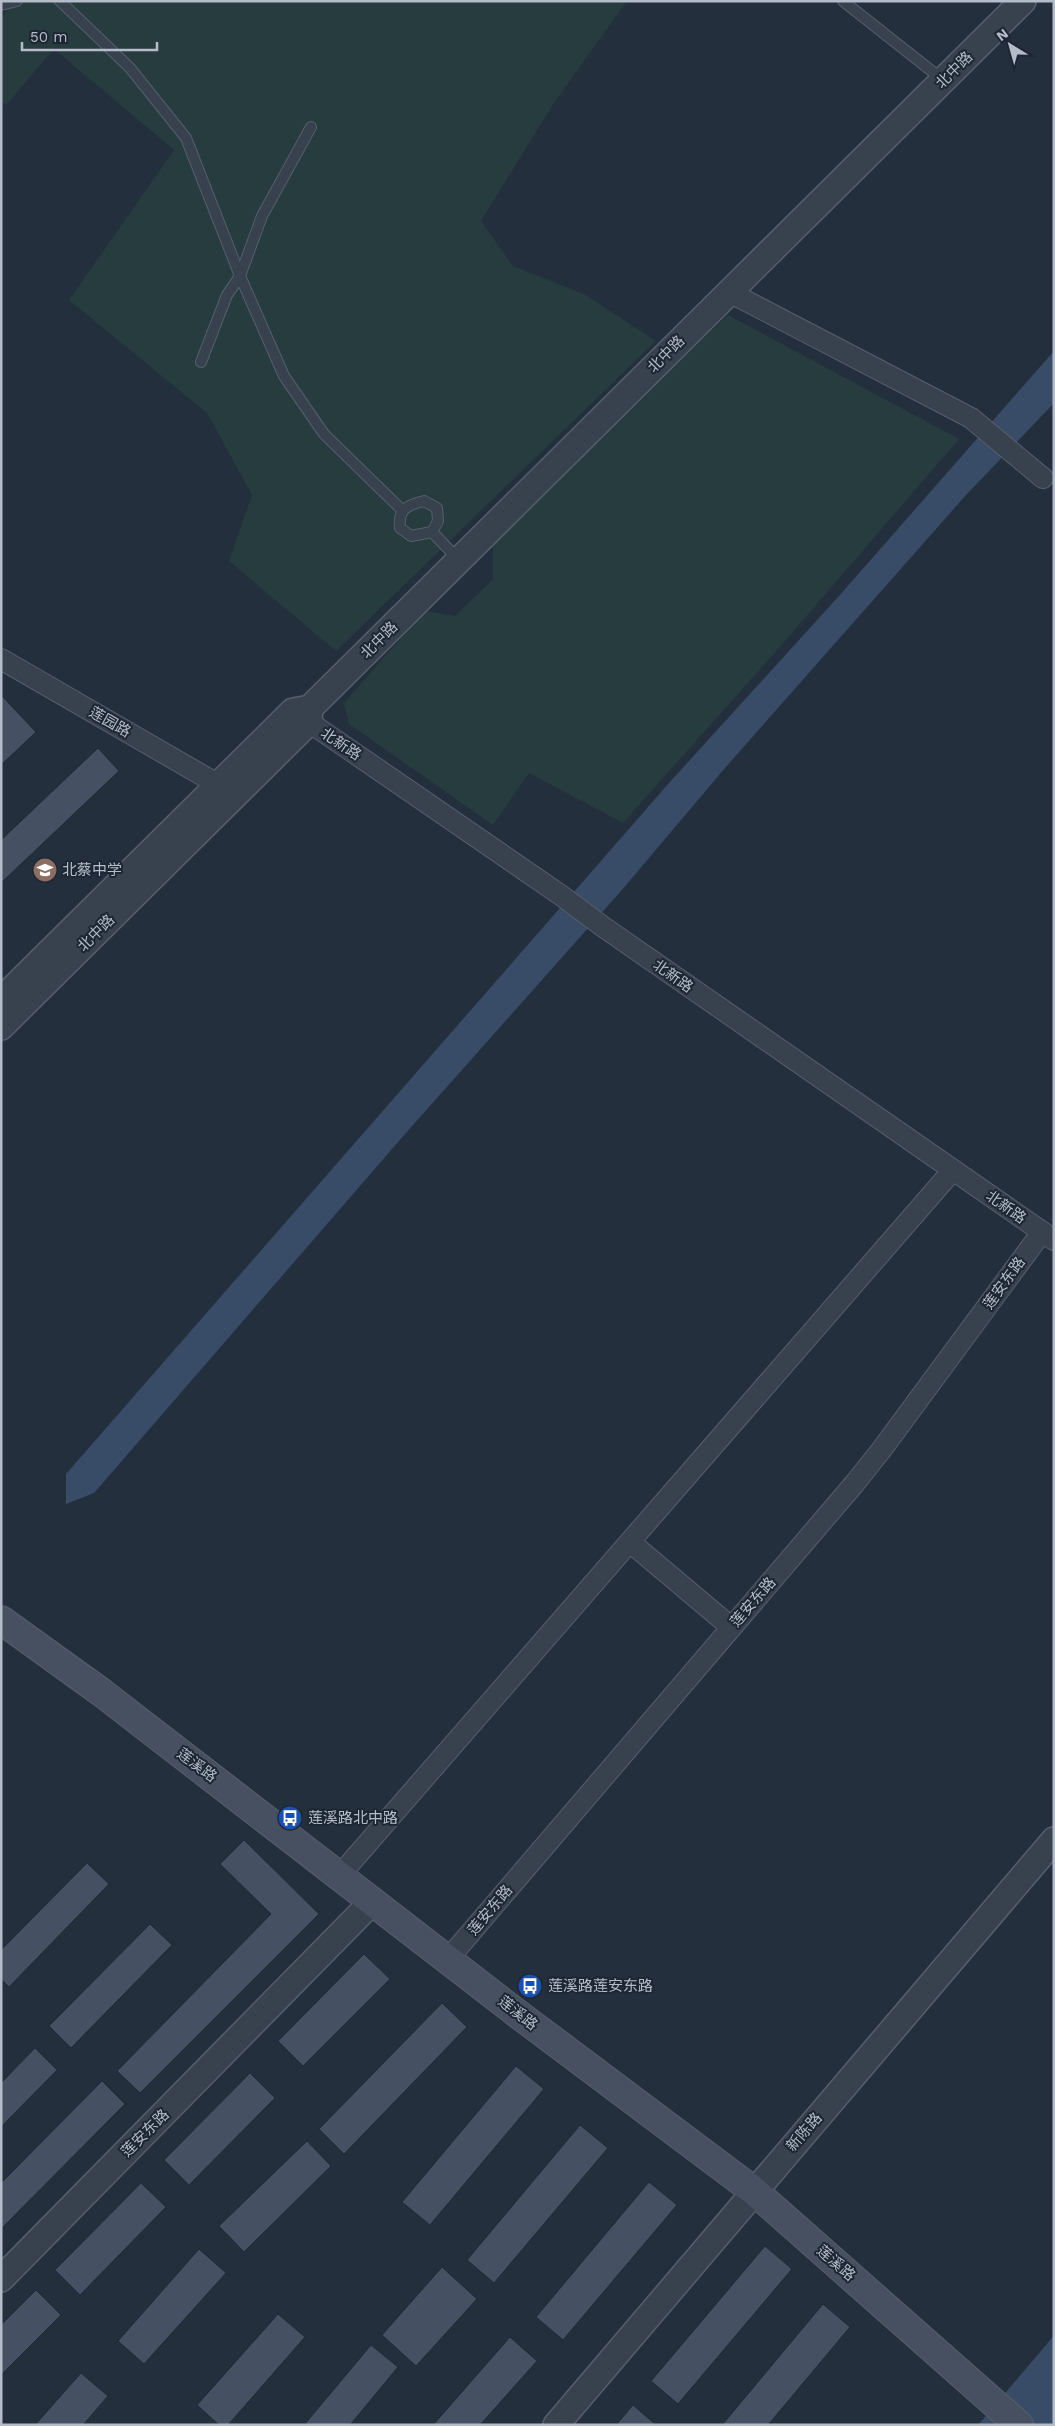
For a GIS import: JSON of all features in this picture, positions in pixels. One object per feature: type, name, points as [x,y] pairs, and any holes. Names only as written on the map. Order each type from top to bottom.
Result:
[{"type":"main road","name":"莲溪路","points":[[1,1620],[100,1692],[754,2191],[1019,2425]]},
{"type":"street","name":"北中路","points":[[1,1026],[304,714],[1023,1]]},
{"type":"street","points":[[729,292],[983,426],[1043,478]]},
{"type":"street","name":"莲园路","points":[[1,659],[219,785]]},
{"type":"street","name":"北中路","points":[[1,1000],[219,785],[304,714]]},
{"type":"street","name":"北新路","points":[[304,714],[602,926],[1048,1236]]},
{"type":"street","points":[[340,1875],[953,1170]]},
{"type":"street","name":"莲安东路","points":[[449,1958],[882,1449],[1048,1236]]},
{"type":"street","points":[[630,1542],[731,1628]]},
{"type":"street","name":"新陈路","points":[[556,2425],[1054,1840]]},
{"type":"street","name":"莲安东路","points":[[1,2279],[374,1902]]},
{"type":"lane","points":[[1,5],[17,1]]},
{"type":"lane","points":[[60,1],[130,68],[186,138],[240,276],[284,376],[324,434],[402,510]]},
{"type":"lane","points":[[844,1],[944,80]]},
{"type":"lane","points":[[201,362],[228,295],[240,276],[262,216],[311,127]]},
{"type":"lane","points":[[424,501],[437,508],[438,521],[432,532],[411,536],[400,528],[399,518],[402,510],[410,504],[424,501]]},
{"type":"lane","points":[[432,532],[459,560]]},
{"type":"green space","points":[[14,1],[627,1],[552,106],[481,221],[513,266],[584,294],[656,341],[336,651],[229,561],[252,495],[207,413],[69,300],[174,150],[54,49],[6,105],[1,101],[1,18]]},
{"type":"green space","points":[[728,315],[959,439],[779,648],[623,823],[529,773],[493,825],[349,724],[344,703],[425,611],[455,616],[493,579],[493,538]]},
{"type":"water","points":[[1054,351],[1054,403],[966,495],[725,768],[621,891],[405,1134],[94,1493],[66,1504],[66,1474],[669,783],[839,596]]},
{"type":"water","points":[[1054,2336],[1054,2425],[978,2425],[1052,2338]]},
{"type":"building","points":[[1,695],[36,732],[1,765]]},
{"type":"building","points":[[98,748],[119,771],[1,883],[1,840]]},
{"type":"building","points":[[244,1840],[319,1914],[140,2093],[117,2071],[271,1914],[220,1864]]},
{"type":"building","points":[[87,1863],[109,1884],[9,1987],[1,1979],[1,1950]]},
{"type":"building","points":[[150,1924],[172,1945],[71,2048],[49,2026]]},
{"type":"building","points":[[364,1954],[390,1979],[303,2066],[278,2041]]},
{"type":"building","points":[[442,2003],[467,2027],[344,2154],[319,2129]]},
{"type":"building","points":[[35,2048],[57,2070],[1,2127],[1,2083]]},
{"type":"building","points":[[516,2066],[544,2089],[430,2225],[402,2202]]},
{"type":"building","points":[[250,2073],[275,2098],[189,2185],[164,2160]]},
{"type":"building","points":[[102,2081],[125,2104],[1,2229],[1,2183]]},
{"type":"building","points":[[580,2125],[608,2148],[494,2283],[467,2260]]},
{"type":"building","points":[[307,2141],[331,2166],[244,2252],[219,2226]]},
{"type":"building","points":[[649,2182],[677,2205],[563,2340],[536,2317]]},
{"type":"building","points":[[141,2183],[166,2207],[80,2295],[55,2270]]},
{"type":"building","points":[[765,2246],[792,2269],[678,2404],[651,2381]]},
{"type":"building","points":[[199,2249],[226,2273],[144,2364],[118,2341]]},
{"type":"building","points":[[442,2267],[477,2299],[416,2366],[382,2335]]},
{"type":"building","points":[[36,2290],[61,2315],[1,2375],[1,2325]]},
{"type":"building","points":[[823,2304],[850,2327],[768,2425],[722,2425]]},
{"type":"building","points":[[278,2314],[305,2337],[228,2425],[219,2425],[197,2405]]},
{"type":"building","points":[[510,2337],[537,2361],[480,2425],[433,2425]]},
{"type":"building","points":[[371,2345],[398,2367],[350,2425],[304,2425]]},
{"type":"building","points":[[81,2373],[108,2396],[83,2425],[35,2425]]},
{"type":"building","points":[[633,2405],[656,2425],[616,2425]]},
{"type":"place","name":"北蔡中学","points":[[45,870]]},
{"type":"place","name":"莲溪路北中路","points":[[290,1818]]},
{"type":"place","name":"莲溪路莲安东路","points":[[530,1986]]}]
